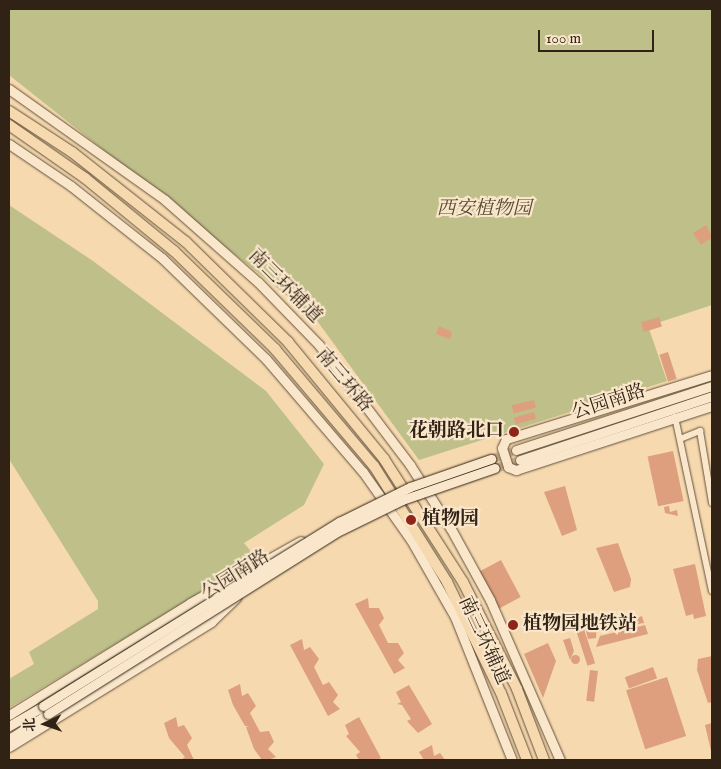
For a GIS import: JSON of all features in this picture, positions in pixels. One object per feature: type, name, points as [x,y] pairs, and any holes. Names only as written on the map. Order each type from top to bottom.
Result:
[{"type":"highway","name":"南三环路","points":[[9,110],[72,152],[186,242],[288,342],[384,459],[463,582],[517,689],[544,760]]},
{"type":"highway","name":"南三环路","points":[[9,125],[85,178],[174,250],[275,349],[374,466],[447,582],[501,693],[527,760]]},
{"type":"main road","name":"南三环辅道","points":[[9,89],[165,200],[258,282],[319,345],[410,465],[460,545],[490,600],[560,760]]},
{"type":"main road","name":"南三环辅道","points":[[9,144],[71,186],[162,258],[266,359],[386,501],[455,616],[512,760]]},
{"type":"main road","points":[[712,375],[506,439],[501,446],[508,467],[516,470],[712,406]]},
{"type":"main road","name":"公园南路","points":[[516,450],[712,386]]},
{"type":"main road","name":"公园南路","points":[[520,460],[712,396]]},
{"type":"main road","name":"公园南路","points":[[9,726],[338,522],[410,488],[491,459]]},
{"type":"main road","name":"公园南路","points":[[9,739],[335,533],[402,500],[495,468]]},
{"type":"main road","points":[[9,715],[190,603],[386,501]]},
{"type":"main road","points":[[9,748],[211,622],[241,593],[386,501]]},
{"type":"street","points":[[675,417],[712,591]]},
{"type":"street","points":[[680,440],[700,431],[712,503]]},
{"type":"green space","name":"西安植物园","points":[[9,9],[712,9],[712,305],[648,326],[667,381],[419,460],[315,318],[9,75]]},
{"type":"green space","points":[[9,205],[93,261],[266,391],[324,464],[304,505],[244,543],[254,555],[223,579],[9,708],[9,679],[34,664],[29,652],[98,609],[98,601],[9,459]]},
{"type":"building","points":[[706,225],[712,237],[701,245],[693,233]]},
{"type":"building","points":[[659,317],[662,327],[644,332],[641,323]]},
{"type":"building","points":[[439,326],[452,332],[450,339],[436,334]]},
{"type":"building","points":[[668,352],[677,379],[668,381],[659,355]]},
{"type":"building","points":[[534,400],[536,408],[514,413],[512,406]]},
{"type":"building","points":[[534,412],[536,419],[516,425],[514,418]]},
{"type":"building","points":[[673,451],[684,501],[658,506],[648,456]]},
{"type":"building","points":[[565,486],[577,530],[562,536],[544,492]]},
{"type":"building","points":[[669,506],[670,512],[677,510],[678,516],[665,513],[664,507]]},
{"type":"building","points":[[618,543],[631,579],[630,587],[614,592],[596,548]]},
{"type":"building","points":[[501,560],[521,597],[499,609],[479,572]]},
{"type":"building","points":[[695,564],[706,616],[694,619],[693,614],[686,616],[673,569]]},
{"type":"building","points":[[368,598],[369,608],[379,608],[384,618],[379,625],[388,643],[398,643],[404,653],[398,660],[405,668],[394,674],[355,604]]},
{"type":"building","points":[[642,616],[644,623],[627,626],[627,622]]},
{"type":"building","points":[[597,623],[596,638],[588,639],[585,626]]},
{"type":"building","points":[[645,625],[648,634],[596,647],[600,636]]},
{"type":"building","points":[[584,629],[595,663],[588,666],[576,631]]},
{"type":"building","points":[[570,638],[574,651],[570,660],[563,640]]},
{"type":"building","points":[[302,639],[304,650],[310,647],[319,659],[314,667],[323,685],[329,682],[338,695],[333,702],[340,709],[328,716],[290,645]]},
{"type":"building","points":[[548,643],[556,661],[543,698],[524,654]]},
{"type":"building","points":[[575,655],[579,659],[575,663],[571,659]]},
{"type":"building","points":[[712,656],[712,702],[708,703],[697,670],[698,659]]},
{"type":"building","points":[[653,667],[657,678],[629,689],[625,677]]},
{"type":"building","points":[[590,670],[598,671],[594,702],[586,701]]},
{"type":"building","points":[[667,677],[686,736],[645,749],[626,690]]},
{"type":"building","points":[[240,684],[242,696],[248,693],[256,706],[250,713],[260,732],[269,731],[274,742],[268,749],[276,757],[262,760],[254,749],[246,727],[249,726],[245,726],[233,705],[228,690]]},
{"type":"building","points":[[409,685],[432,724],[418,733],[407,721],[411,719],[402,705],[397,704],[401,702],[396,692]]},
{"type":"building","points":[[176,717],[178,727],[184,725],[192,738],[187,745],[194,760],[181,760],[185,757],[169,738],[164,723]]},
{"type":"building","points":[[359,717],[381,758],[377,760],[359,760],[356,755],[360,752],[346,736],[349,734],[345,725]]},
{"type":"building","points":[[712,723],[712,751],[711,751],[705,725]]},
{"type":"building","points":[[432,745],[434,756],[440,753],[445,760],[424,760],[419,752]]},
{"type":"tunnel","points":[[491,459],[516,450]]},
{"type":"tunnel","points":[[495,468],[520,460]]},
{"type":"place","name":"花朝路北口","points":[[514,432]]},
{"type":"place","name":"植物园","points":[[411,520]]},
{"type":"place","name":"植物园地铁站","points":[[513,625]]}]
